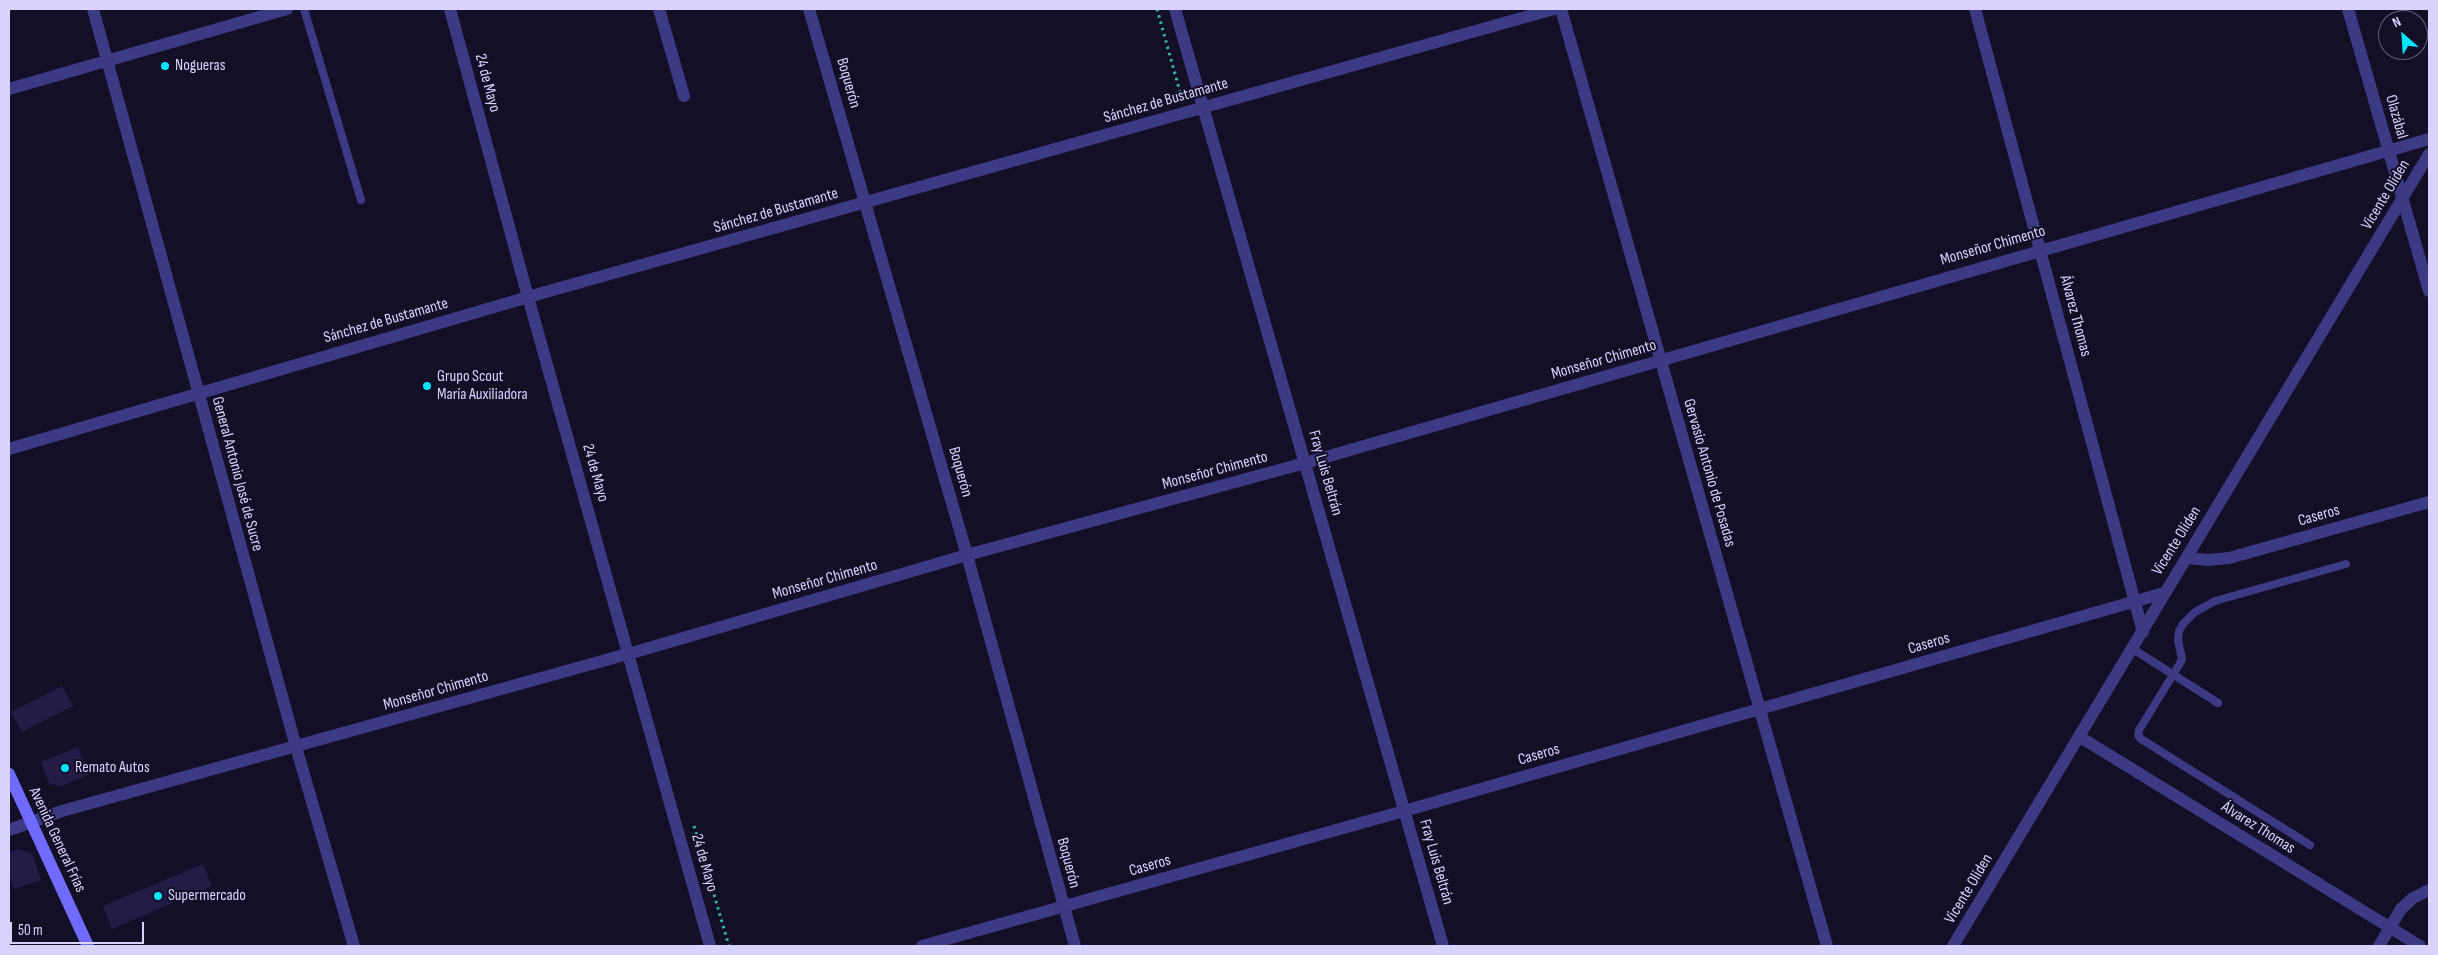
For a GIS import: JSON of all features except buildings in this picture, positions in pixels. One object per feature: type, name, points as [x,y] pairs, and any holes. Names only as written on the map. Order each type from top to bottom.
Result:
[{"type":"main road","name":"Avenida General Frías","points":[[9,774],[88,946]]},
{"type":"street","name":"General Antonio José de Sucre","points":[[93,9],[296,747],[354,946]]},
{"type":"street","points":[[9,89],[287,9]]},
{"type":"street","name":"24 de Mayo","points":[[450,9],[528,297],[710,946]]},
{"type":"street","points":[[659,9],[684,96]]},
{"type":"street","name":"Boquerón","points":[[810,9],[967,555],[1074,946]]},
{"type":"street","name":"Fray Luis Beltrán","points":[[1175,9],[1443,946]]},
{"type":"street","name":"Sánchez de Bustamante","points":[[9,449],[528,297],[1554,9]]},
{"type":"street","name":"Gervasio Antonio de Posadas","points":[[1561,9],[1758,709],[1827,946]]},
{"type":"street","name":"Álvarez Thomas","points":[[1975,9],[2143,632]]},
{"type":"street","name":"Olazábal","points":[[2348,9],[2429,291]]},
{"type":"street","name":"Monseñor Chimento","points":[[9,830],[32,821],[628,654],[967,555],[1305,463],[2041,249],[2429,139]]},
{"type":"street","name":"Vicente Oliden","points":[[1953,946],[2429,154]]},
{"type":"street","name":"Caseros","points":[[2187,558],[2208,560],[2229,558],[2429,502]]},
{"type":"street","name":"Caseros","points":[[922,946],[1064,908],[2164,593]]},
{"type":"street","name":"Álvarez Thomas","points":[[2080,737],[2420,946]]},
{"type":"street","points":[[2378,946],[2401,909],[2413,898],[2429,890]]},
{"type":"lane","points":[[304,9],[362,200]]},
{"type":"lane","points":[[2310,845],[2141,739],[2138,734],[2182,659],[2178,640],[2179,631],[2183,624],[2206,604],[2346,564]]},
{"type":"lane","points":[[2133,649],[2174,673],[2218,703]]},
{"type":"path","points":[[1157,9],[1183,99],[1174,102]]},
{"type":"path","points":[[693,824],[729,946]]},
{"type":"place","name":"Nogueras","points":[[165,66]]},
{"type":"place","name":"Grupo Scout María Auxiliadora","points":[[427,386]]},
{"type":"place","name":"Remato Autos","points":[[65,768]]},
{"type":"place","name":"Supermercado","points":[[158,896]]}]
